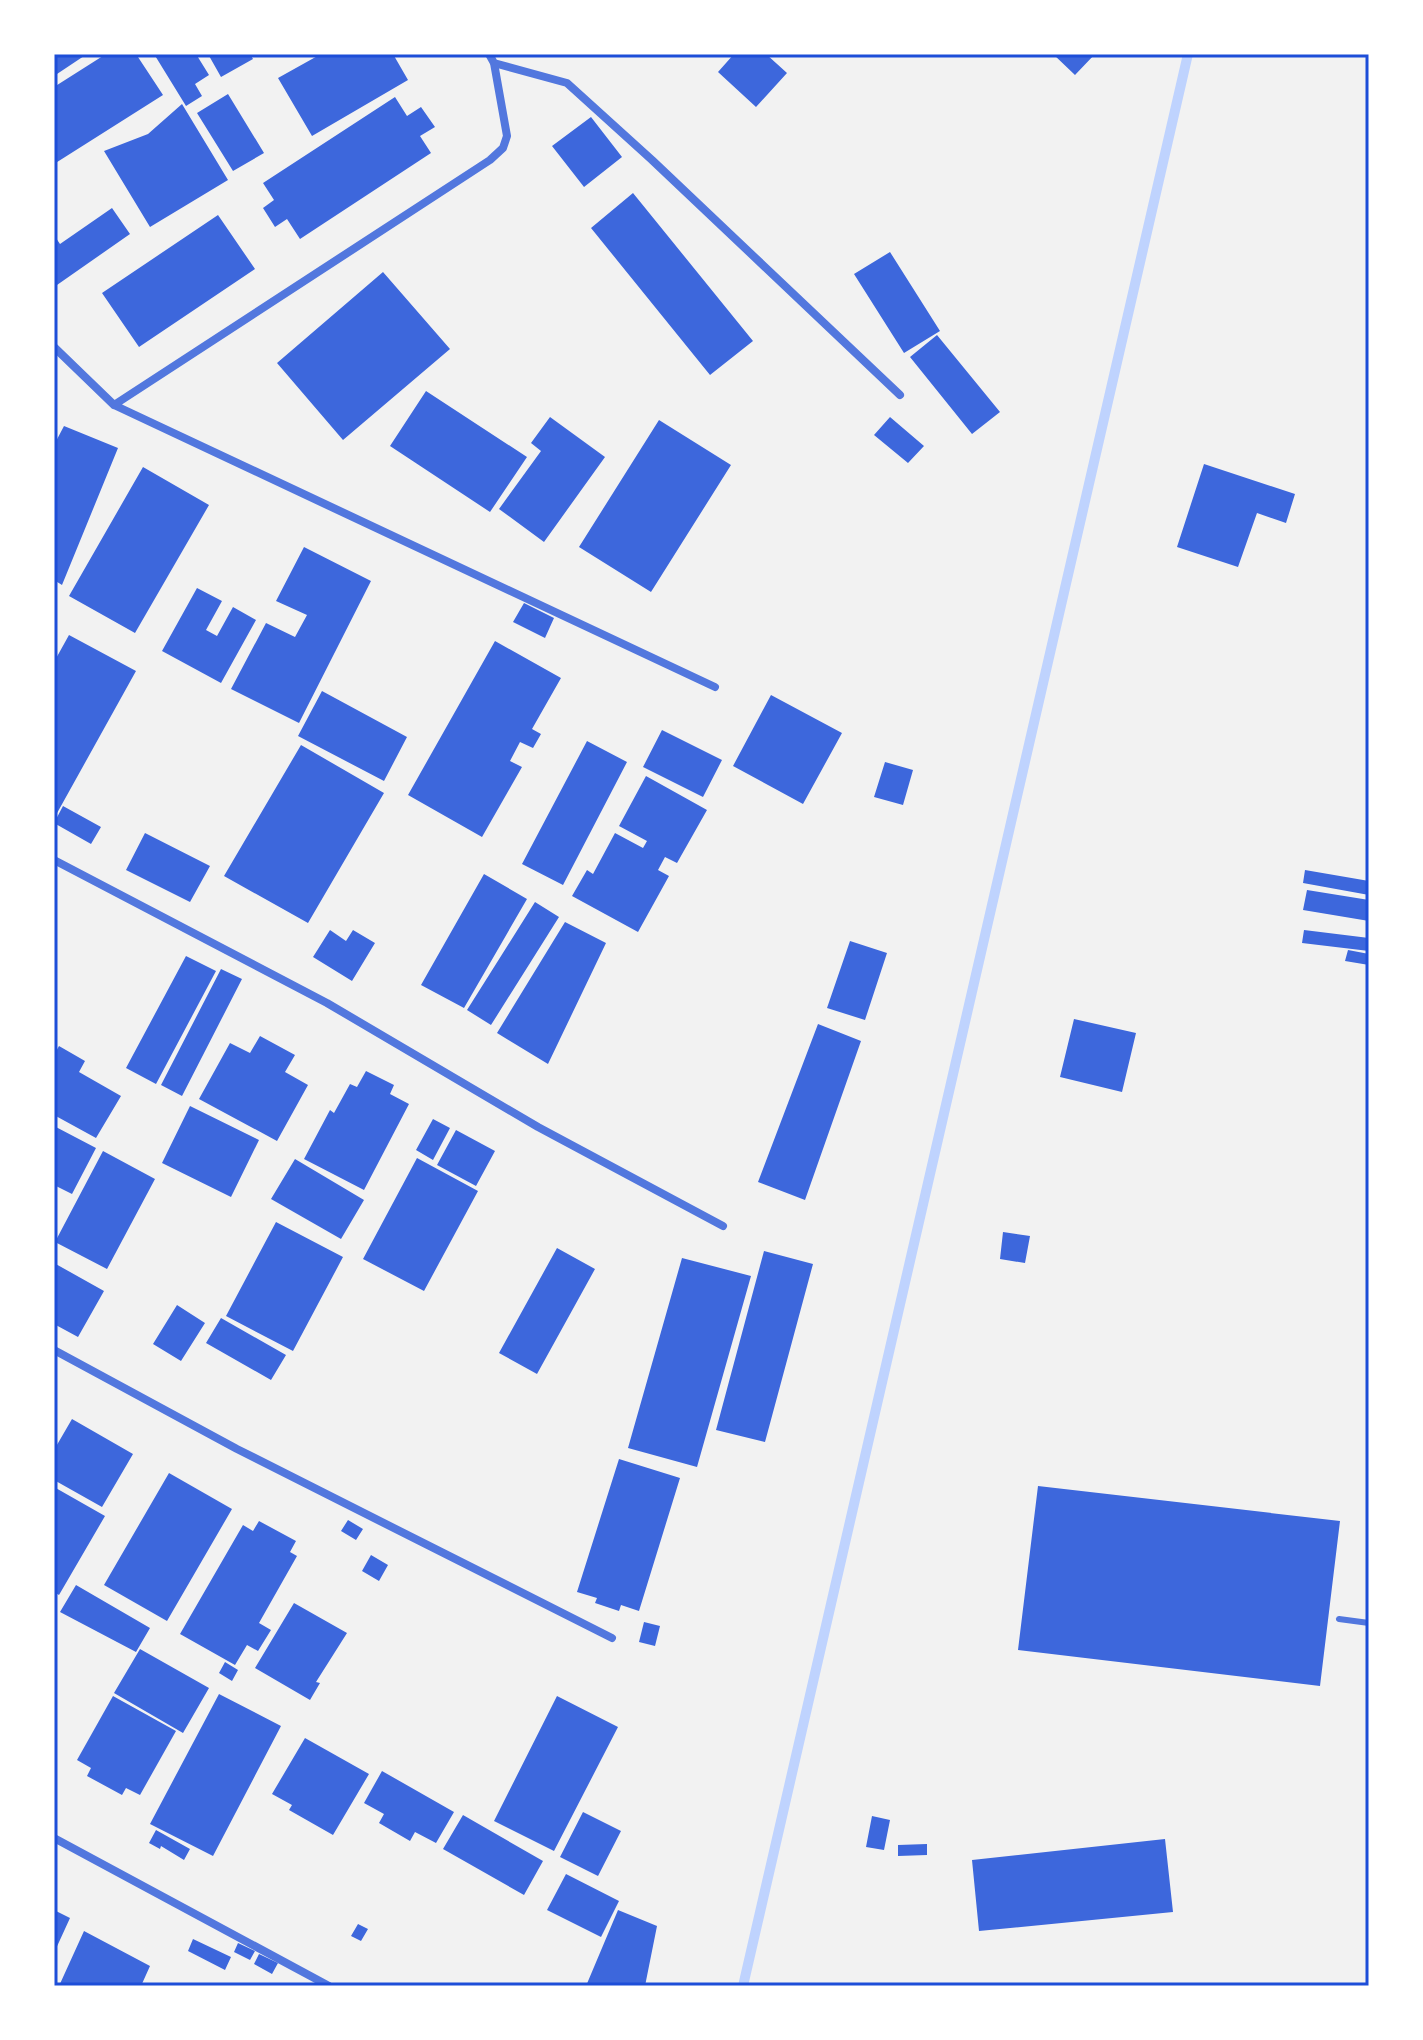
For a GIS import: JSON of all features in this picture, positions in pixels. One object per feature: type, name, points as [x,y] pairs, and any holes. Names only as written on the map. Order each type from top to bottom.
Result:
[{"type":"street","points":[[114,405],[490,160],[503,148],[507,136],[494,63],[489,54]]},
{"type":"street","points":[[494,63],[567,83],[900,395]]},
{"type":"street","points":[[54,347],[114,405],[715,687]]},
{"type":"street","points":[[54,860],[327,1003],[538,1127],[723,1226]]},
{"type":"street","points":[[54,1350],[237,1449],[612,1638]]},
{"type":"street","points":[[54,1838],[329,1986]]},
{"type":"lane","points":[[1339,1619],[1369,1623]]},
{"type":"building","points":[[54,54],[87,54],[54,76]]},
{"type":"building","points":[[106,54],[136,54],[163,95],[54,164],[54,87]]},
{"type":"building","points":[[154,54],[196,54],[209,75],[195,84],[202,96],[186,106]]},
{"type":"building","points":[[208,54],[250,54],[253,59],[221,77]]},
{"type":"building","points":[[321,54],[393,54],[408,80],[312,136],[278,78]]},
{"type":"building","points":[[734,54],[766,54],[787,73],[756,107],[718,72]]},
{"type":"building","points":[[1053,54],[1095,54],[1075,75]]},
{"type":"building","points":[[228,94],[264,153],[233,171],[197,113]]},
{"type":"building","points":[[395,97],[407,116],[421,107],[435,127],[420,136],[431,153],[300,239],[287,219],[275,227],[263,208],[274,200],[263,183]]},
{"type":"building","points":[[182,104],[228,180],[150,227],[104,151],[148,134]]},
{"type":"building","points":[[591,117],[622,157],[584,187],[552,146]]},
{"type":"building","points":[[633,193],[753,341],[710,375],[591,228]]},
{"type":"building","points":[[112,208],[130,234],[57,285],[54,281],[54,235],[60,244]]},
{"type":"building","points":[[218,215],[255,269],[139,347],[102,293]]},
{"type":"building","points":[[890,252],[940,331],[904,353],[854,274]]},
{"type":"building","points":[[383,272],[450,349],[343,440],[277,363]]},
{"type":"building","points":[[937,335],[1000,412],[972,434],[910,357]]},
{"type":"building","points":[[426,391],[527,457],[490,512],[390,446]]},
{"type":"building","points":[[550,417],[605,457],[544,542],[499,509],[541,451],[531,443]]},
{"type":"building","points":[[890,417],[924,446],[908,463],[874,435]]},
{"type":"building","points":[[659,420],[731,465],[651,592],[579,547]]},
{"type":"building","points":[[64,426],[118,448],[62,585],[54,580],[54,445]]},
{"type":"building","points":[[1204,464],[1295,494],[1286,523],[1257,513],[1238,567],[1177,547]]},
{"type":"building","points":[[143,467],[209,505],[135,633],[69,596]]},
{"type":"building","points":[[304,547],[371,581],[299,723],[231,689],[266,623],[295,637],[307,615],[276,601]]},
{"type":"building","points":[[197,588],[222,601],[206,630],[217,636],[233,607],[256,620],[221,683],[162,651]]},
{"type":"building","points":[[524,603],[554,618],[545,638],[513,622]]},
{"type":"building","points":[[69,635],[136,671],[56,815],[54,662]]},
{"type":"building","points":[[495,641],[561,678],[532,729],[541,734],[533,748],[520,742],[510,761],[522,767],[482,837],[408,795]]},
{"type":"building","points":[[322,691],[407,737],[384,781],[298,736]]},
{"type":"building","points":[[771,695],[842,733],[803,804],[733,766]]},
{"type":"building","points":[[662,730],[722,760],[703,797],[643,767]]},
{"type":"building","points":[[587,741],[627,762],[563,885],[522,864]]},
{"type":"building","points":[[301,745],[384,793],[308,923],[224,876]]},
{"type":"building","points":[[885,762],[913,770],[903,805],[874,797]]},
{"type":"building","points":[[646,776],[707,810],[677,863],[665,857],[658,870],[669,876],[638,932],[572,896],[587,870],[593,874],[615,833],[643,848],[647,841],[619,826]]},
{"type":"building","points":[[63,806],[101,827],[91,844],[54,823]]},
{"type":"building","points":[[145,833],[210,866],[190,902],[126,870]]},
{"type":"building","points":[[1305,870],[1369,881],[1369,895],[1303,883]]},
{"type":"building","points":[[484,874],[527,899],[464,1008],[421,985]]},
{"type":"building","points":[[1307,890],[1369,900],[1369,921],[1303,910]]},
{"type":"building","points":[[535,902],[559,917],[491,1025],[467,1010]]},
{"type":"building","points":[[565,922],[606,943],[548,1064],[497,1033]]},
{"type":"building","points":[[330,930],[346,941],[353,930],[375,943],[352,981],[313,957]]},
{"type":"building","points":[[1304,930],[1369,938],[1369,951],[1302,943]]},
{"type":"building","points":[[850,941],[887,953],[865,1020],[827,1008]]},
{"type":"building","points":[[1348,950],[1369,954],[1369,965],[1345,961]]},
{"type":"building","points":[[186,956],[216,971],[156,1084],[126,1068]]},
{"type":"building","points":[[221,969],[242,979],[182,1096],[161,1085]]},
{"type":"building","points":[[1074,1019],[1136,1033],[1122,1092],[1060,1077]]},
{"type":"building","points":[[818,1024],[861,1041],[805,1200],[758,1182]]},
{"type":"building","points":[[260,1036],[295,1055],[285,1072],[308,1085],[277,1141],[199,1099],[230,1043],[250,1053]]},
{"type":"building","points":[[59,1046],[85,1061],[79,1072],[121,1096],[96,1138],[54,1115],[54,1055]]},
{"type":"building","points":[[366,1071],[394,1085],[390,1094],[409,1104],[364,1190],[304,1159],[330,1110],[334,1113],[350,1084],[357,1087]]},
{"type":"building","points":[[190,1106],[259,1140],[231,1197],[162,1163]]},
{"type":"building","points":[[433,1119],[450,1128],[433,1160],[416,1150]]},
{"type":"building","points":[[54,1126],[96,1148],[72,1194],[54,1185]]},
{"type":"building","points":[[456,1130],[495,1151],[476,1186],[437,1165]]},
{"type":"building","points":[[103,1151],[155,1179],[107,1269],[55,1242]]},
{"type":"building","points":[[417,1158],[478,1191],[424,1291],[363,1259]]},
{"type":"building","points":[[295,1159],[364,1200],[341,1239],[271,1199]]},
{"type":"building","points":[[276,1222],[343,1257],[293,1351],[226,1316]]},
{"type":"building","points":[[1003,1232],[1030,1236],[1025,1263],[1000,1259]]},
{"type":"building","points":[[557,1248],[595,1269],[537,1374],[499,1353]]},
{"type":"building","points":[[764,1251],[813,1264],[765,1442],[716,1430]]},
{"type":"building","points":[[682,1258],[751,1276],[697,1467],[628,1448]]},
{"type":"building","points":[[54,1263],[104,1291],[78,1337],[54,1324]]},
{"type":"building","points":[[177,1305],[205,1323],[181,1361],[153,1344]]},
{"type":"building","points":[[221,1318],[286,1355],[271,1380],[206,1343]]},
{"type":"building","points":[[72,1419],[133,1454],[102,1507],[54,1480],[54,1450]]},
{"type":"building","points":[[619,1459],[680,1478],[639,1611],[621,1605],[619,1611],[595,1603],[597,1598],[577,1592]]},
{"type":"building","points":[[169,1473],[232,1509],[167,1621],[104,1585]]},
{"type":"building","points":[[1038,1486],[1340,1521],[1320,1686],[1018,1650]]},
{"type":"building","points":[[54,1487],[105,1516],[59,1595],[54,1592]]},
{"type":"building","points":[[348,1520],[363,1529],[356,1540],[341,1531]]},
{"type":"building","points":[[259,1521],[296,1541],[290,1552],[297,1556],[259,1623],[271,1630],[258,1651],[247,1645],[235,1665],[180,1634],[243,1525],[253,1531]]},
{"type":"building","points":[[371,1555],[388,1565],[379,1581],[362,1571]]},
{"type":"building","points":[[76,1585],[150,1628],[136,1652],[60,1612]]},
{"type":"building","points":[[294,1603],[347,1633],[316,1682],[320,1683],[310,1700],[255,1668]]},
{"type":"building","points":[[644,1622],[660,1626],[655,1646],[639,1642]]},
{"type":"building","points":[[140,1649],[209,1688],[183,1733],[114,1693]]},
{"type":"building","points":[[225,1662],[238,1670],[232,1681],[219,1673]]},
{"type":"building","points":[[219,1694],[281,1726],[213,1856],[150,1824]]},
{"type":"building","points":[[113,1696],[176,1731],[140,1795],[126,1788],[122,1795],[87,1776],[91,1768],[77,1760]]},
{"type":"building","points":[[557,1696],[618,1727],[554,1851],[494,1821]]},
{"type":"building","points":[[305,1738],[369,1774],[333,1835],[289,1810],[292,1805],[272,1794]]},
{"type":"building","points":[[382,1771],[454,1812],[436,1843],[415,1832],[410,1841],[379,1823],[384,1814],[364,1803]]},
{"type":"building","points":[[583,1812],[621,1831],[598,1876],[560,1857]]},
{"type":"building","points":[[463,1815],[543,1861],[524,1895],[443,1849]]},
{"type":"building","points":[[872,1816],[890,1820],[884,1850],[866,1847]]},
{"type":"building","points":[[156,1830],[190,1849],[184,1860],[161,1846],[160,1849],[149,1843]]},
{"type":"building","points":[[1165,1839],[1173,1912],[979,1931],[972,1860]]},
{"type":"building","points":[[927,1844],[927,1855],[898,1856],[898,1845]]},
{"type":"building","points":[[566,1874],[619,1901],[601,1937],[547,1910]]},
{"type":"building","points":[[54,1910],[70,1918],[54,1953]]},
{"type":"building","points":[[618,1910],[657,1926],[645,1986],[586,1986]]},
{"type":"building","points":[[358,1924],[368,1929],[361,1941],[351,1936]]},
{"type":"building","points":[[84,1931],[150,1966],[141,1986],[59,1986]]},
{"type":"building","points":[[193,1939],[231,1957],[225,1970],[188,1951]]},
{"type":"building","points":[[238,1943],[255,1951],[250,1960],[234,1952]]},
{"type":"building","points":[[259,1954],[278,1963],[272,1974],[254,1964]]},
{"type":"waterway","points":[[743,1986],[1188,54]]}]
